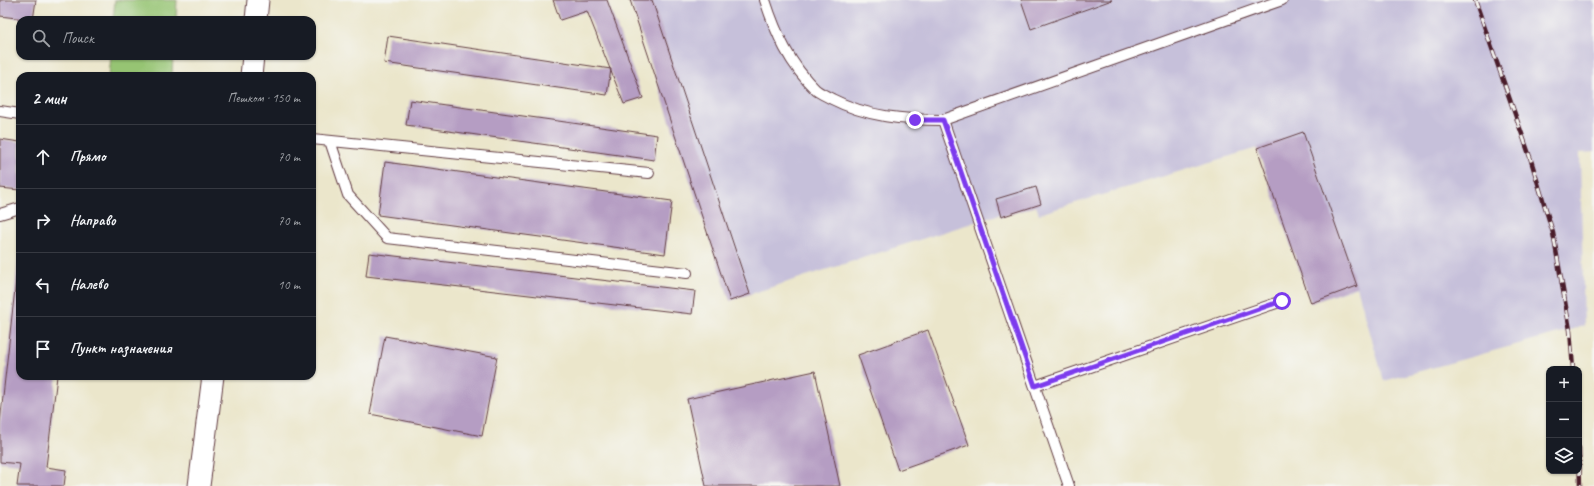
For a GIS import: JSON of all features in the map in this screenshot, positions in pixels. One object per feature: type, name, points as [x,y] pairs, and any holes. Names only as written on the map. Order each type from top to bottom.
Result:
[{"type":"street","points":[[256,16],[258,0]]},
{"type":"street","points":[[251,72],[253,60]]},
{"type":"street","points":[[199,486],[212,380]]},
{"type":"lane","points":[[765,0],[782,46],[798,70],[818,91],[843,104],[889,118],[943,120],[1282,0]]},
{"type":"lane","points":[[0,111],[16,113]]},
{"type":"lane","points":[[943,120],[1069,486]]},
{"type":"lane","points":[[316,139],[649,173]]},
{"type":"lane","points":[[330,141],[348,195],[387,238],[687,273]]},
{"type":"lane","points":[[0,214],[16,209]]},
{"type":"lane","points":[[1035,386],[1282,301]]},
{"type":"shaded area","points":[[652,0],[1594,0],[1594,152],[1580,153],[1584,326],[1384,381],[1357,287],[1311,303],[1257,148],[1039,214],[1036,206],[1001,217],[1000,214],[750,294]]},
{"type":"green space","points":[[115,0],[177,0],[176,16],[113,16]]},
{"type":"green space","points":[[111,60],[173,60],[172,72],[109,72]]},
{"type":"building","points":[[0,0],[36,0],[34,16],[16,16],[16,18],[0,16]]},
{"type":"building","points":[[553,0],[607,0],[643,98],[624,104],[587,11],[560,20]]},
{"type":"building","points":[[630,0],[652,0],[750,294],[730,301]]},
{"type":"building","points":[[1021,0],[1112,0],[1031,29]]},
{"type":"building","points":[[388,36],[611,69],[607,95],[384,63]]},
{"type":"building","points":[[410,100],[657,135],[654,160],[406,125]]},
{"type":"building","points":[[1303,132],[1357,286],[1311,303],[1257,148]]},
{"type":"building","points":[[0,139],[16,141],[16,190],[0,188]]},
{"type":"building","points":[[385,162],[672,201],[665,254],[378,215]]},
{"type":"building","points":[[1036,187],[1041,204],[1001,217],[996,199]]},
{"type":"building","points":[[369,253],[695,291],[692,314],[366,276]]},
{"type":"building","points":[[16,280],[16,380],[57,380],[46,467],[66,470],[64,486],[17,486],[20,464],[0,462],[0,423]]},
{"type":"building","points":[[928,330],[969,445],[898,470],[858,355]]},
{"type":"building","points":[[385,336],[497,357],[482,436],[370,414]]},
{"type":"building","points":[[815,371],[840,486],[706,486],[687,399]]},
{"type":"railway","points":[[1475,0],[1530,157],[1553,233],[1570,330],[1573,366]]},
{"type":"railway","points":[[1580,474],[1580,486]]},
{"type":"route","points":[[915,120],[943,120],[1035,386],[1282,301]]}]
